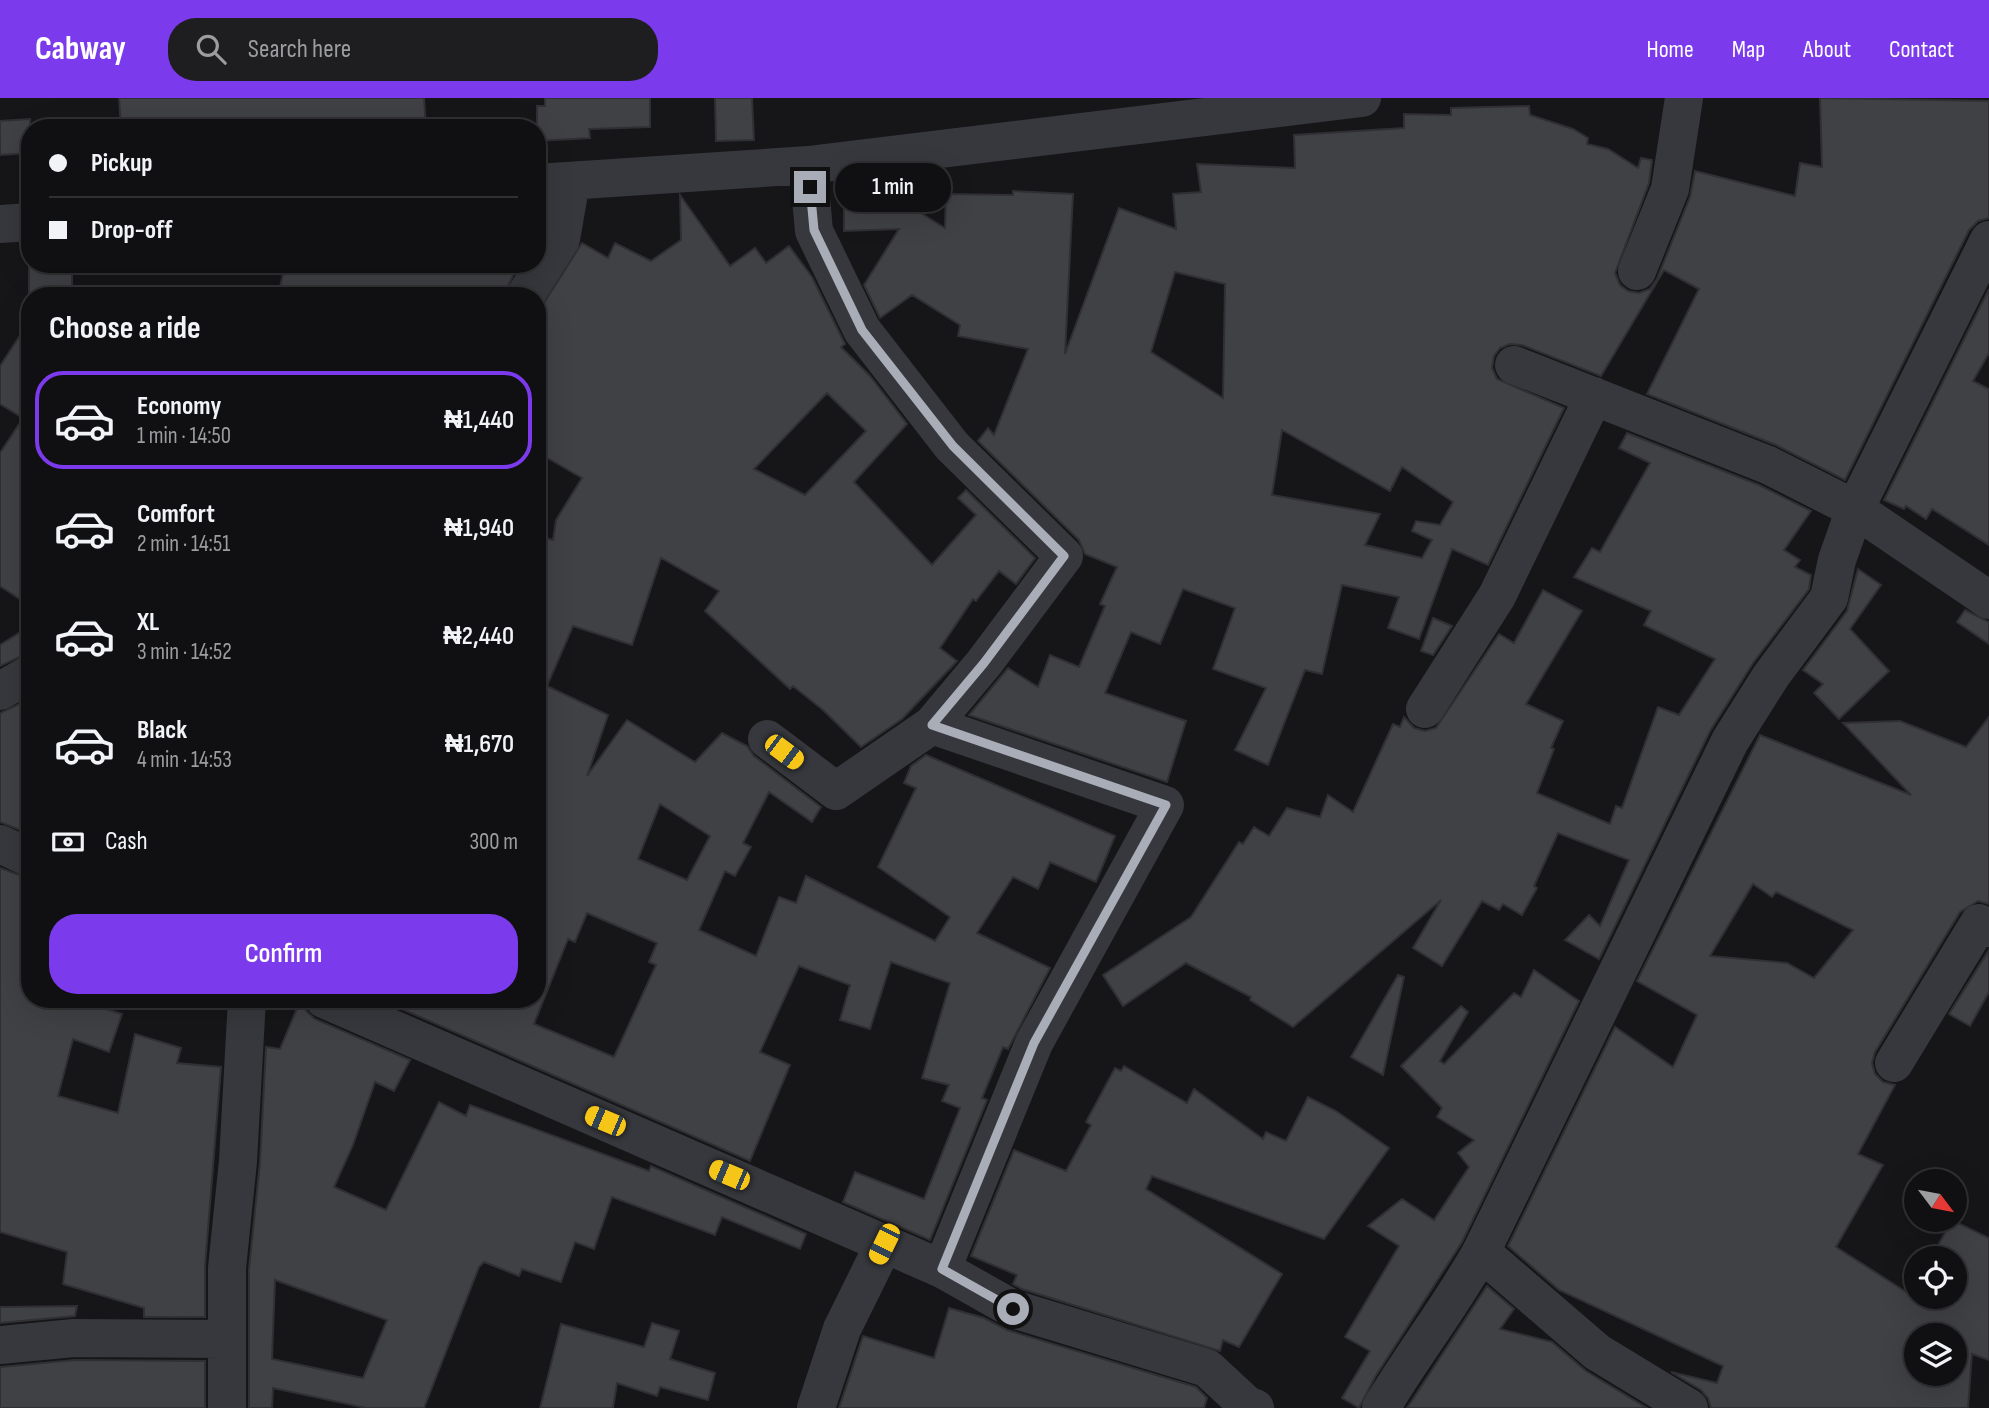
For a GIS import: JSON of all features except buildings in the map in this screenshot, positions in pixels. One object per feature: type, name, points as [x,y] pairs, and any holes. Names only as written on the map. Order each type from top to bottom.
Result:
[{"type":"street","points":[[546,263],[561,239],[554,182],[808,165],[1362,98]]},
{"type":"street","points":[[1637,271],[1670,188],[1684,98]]},
{"type":"street","points":[[767,739],[836,790],[932,725],[984,663],[1064,556],[953,446],[862,330],[814,230],[808,165]]},
{"type":"street","points":[[0,224],[21,223]]},
{"type":"street","points":[[1381,1408],[1414,1352],[1462,1285],[1481,1252],[1730,741],[1771,676],[1829,598],[1837,560],[1855,509],[1985,257]]},
{"type":"street","points":[[1514,365],[1768,465],[1855,509],[1989,600]]},
{"type":"street","points":[[1425,709],[1497,596],[1594,396]]},
{"type":"street","points":[[0,691],[21,679]]},
{"type":"street","points":[[932,725],[1166,805],[1034,1043],[942,1269]]},
{"type":"street","points":[[0,844],[21,854]]},
{"type":"street","points":[[1894,1063],[1979,923],[1989,928]]},
{"type":"street","points":[[228,1408],[227,1268],[238,1161],[246,1008]]},
{"type":"street","points":[[345,1008],[942,1269],[1013,1309],[1207,1368],[1247,1405],[1255,1408]]},
{"type":"street","points":[[816,1408],[842,1329],[884,1244]]},
{"type":"street","points":[[1481,1252],[1597,1352],[1689,1408]]},
{"type":"street","points":[[0,1345],[74,1338],[227,1339]]},
{"type":"route","points":[[810,187],[814,230],[862,330],[953,446],[1064,556],[984,663],[932,725],[1166,805],[1076,972],[1034,1043],[942,1269],[1013,1309]]}]
